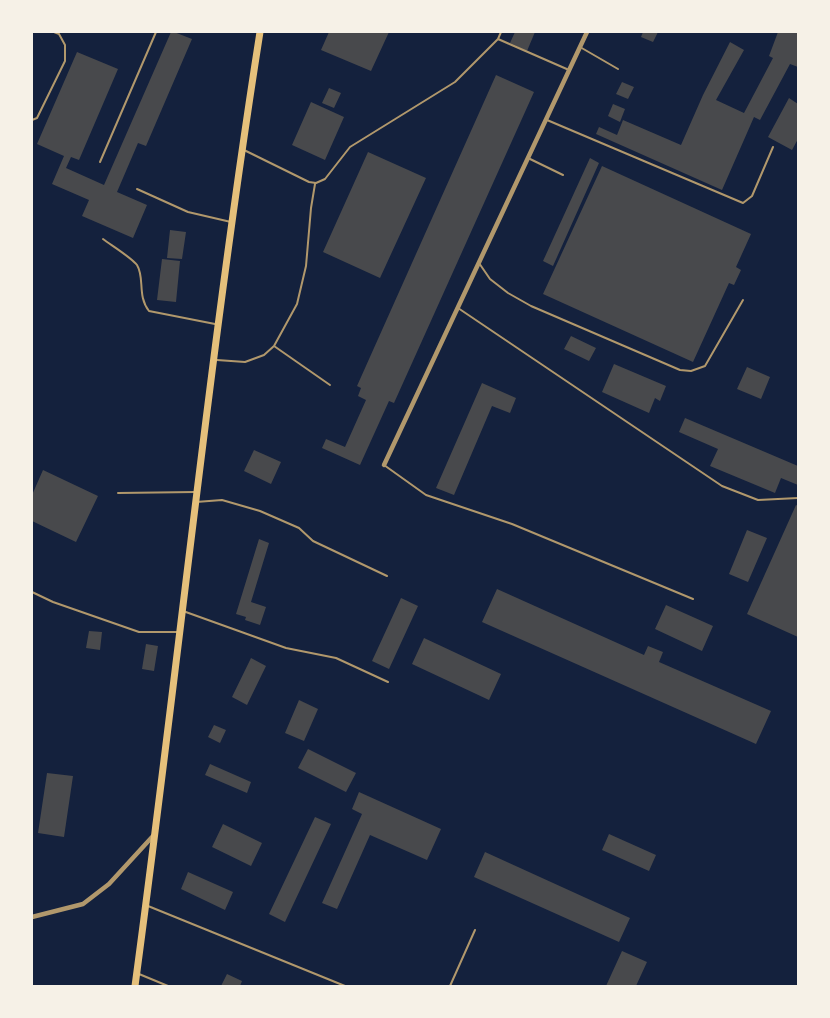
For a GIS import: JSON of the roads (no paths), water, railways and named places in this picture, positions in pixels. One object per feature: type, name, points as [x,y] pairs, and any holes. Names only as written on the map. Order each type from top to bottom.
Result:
[{"type":"highway","points":[[136,985],[231,222],[259,32]]},
{"type":"street","points":[[384,465],[587,32]]},
{"type":"street","points":[[32,917],[83,904],[109,884],[155,834]]},
{"type":"lane","points":[[32,120],[37,118],[65,61],[65,45],[59,34],[54,32]]},
{"type":"lane","points":[[100,162],[156,32]]},
{"type":"lane","points":[[242,149],[309,182],[321,181],[328,176],[350,147],[455,82],[498,39],[501,32]]},
{"type":"lane","points":[[498,39],[569,70]]},
{"type":"lane","points":[[580,47],[618,69]]},
{"type":"lane","points":[[547,120],[743,203],[752,196],[773,147]]},
{"type":"lane","points":[[528,158],[563,175]]},
{"type":"lane","points":[[214,360],[245,362],[264,355],[274,346],[297,304],[306,266],[311,208],[316,183]]},
{"type":"lane","points":[[136,189],[188,212],[231,222]]},
{"type":"lane","points":[[103,239],[136,264],[140,273],[143,300],[148,311],[218,325]]},
{"type":"lane","points":[[478,262],[489,279],[531,306],[680,370],[691,371],[705,366],[743,300]]},
{"type":"lane","points":[[458,308],[722,486],[758,500],[798,498]]},
{"type":"lane","points":[[274,346],[330,385]]},
{"type":"lane","points":[[384,465],[426,495],[512,524],[693,599]]},
{"type":"lane","points":[[118,493],[198,492]]},
{"type":"lane","points":[[196,502],[222,500],[260,511],[299,528],[313,541],[387,576]]},
{"type":"lane","points":[[32,592],[53,602],[139,632],[180,632]]},
{"type":"lane","points":[[183,611],[286,648],[336,658],[388,682]]},
{"type":"lane","points":[[146,906],[345,987]]},
{"type":"lane","points":[[450,987],[475,930]]},
{"type":"lane","points":[[137,972],[168,987]]}]
